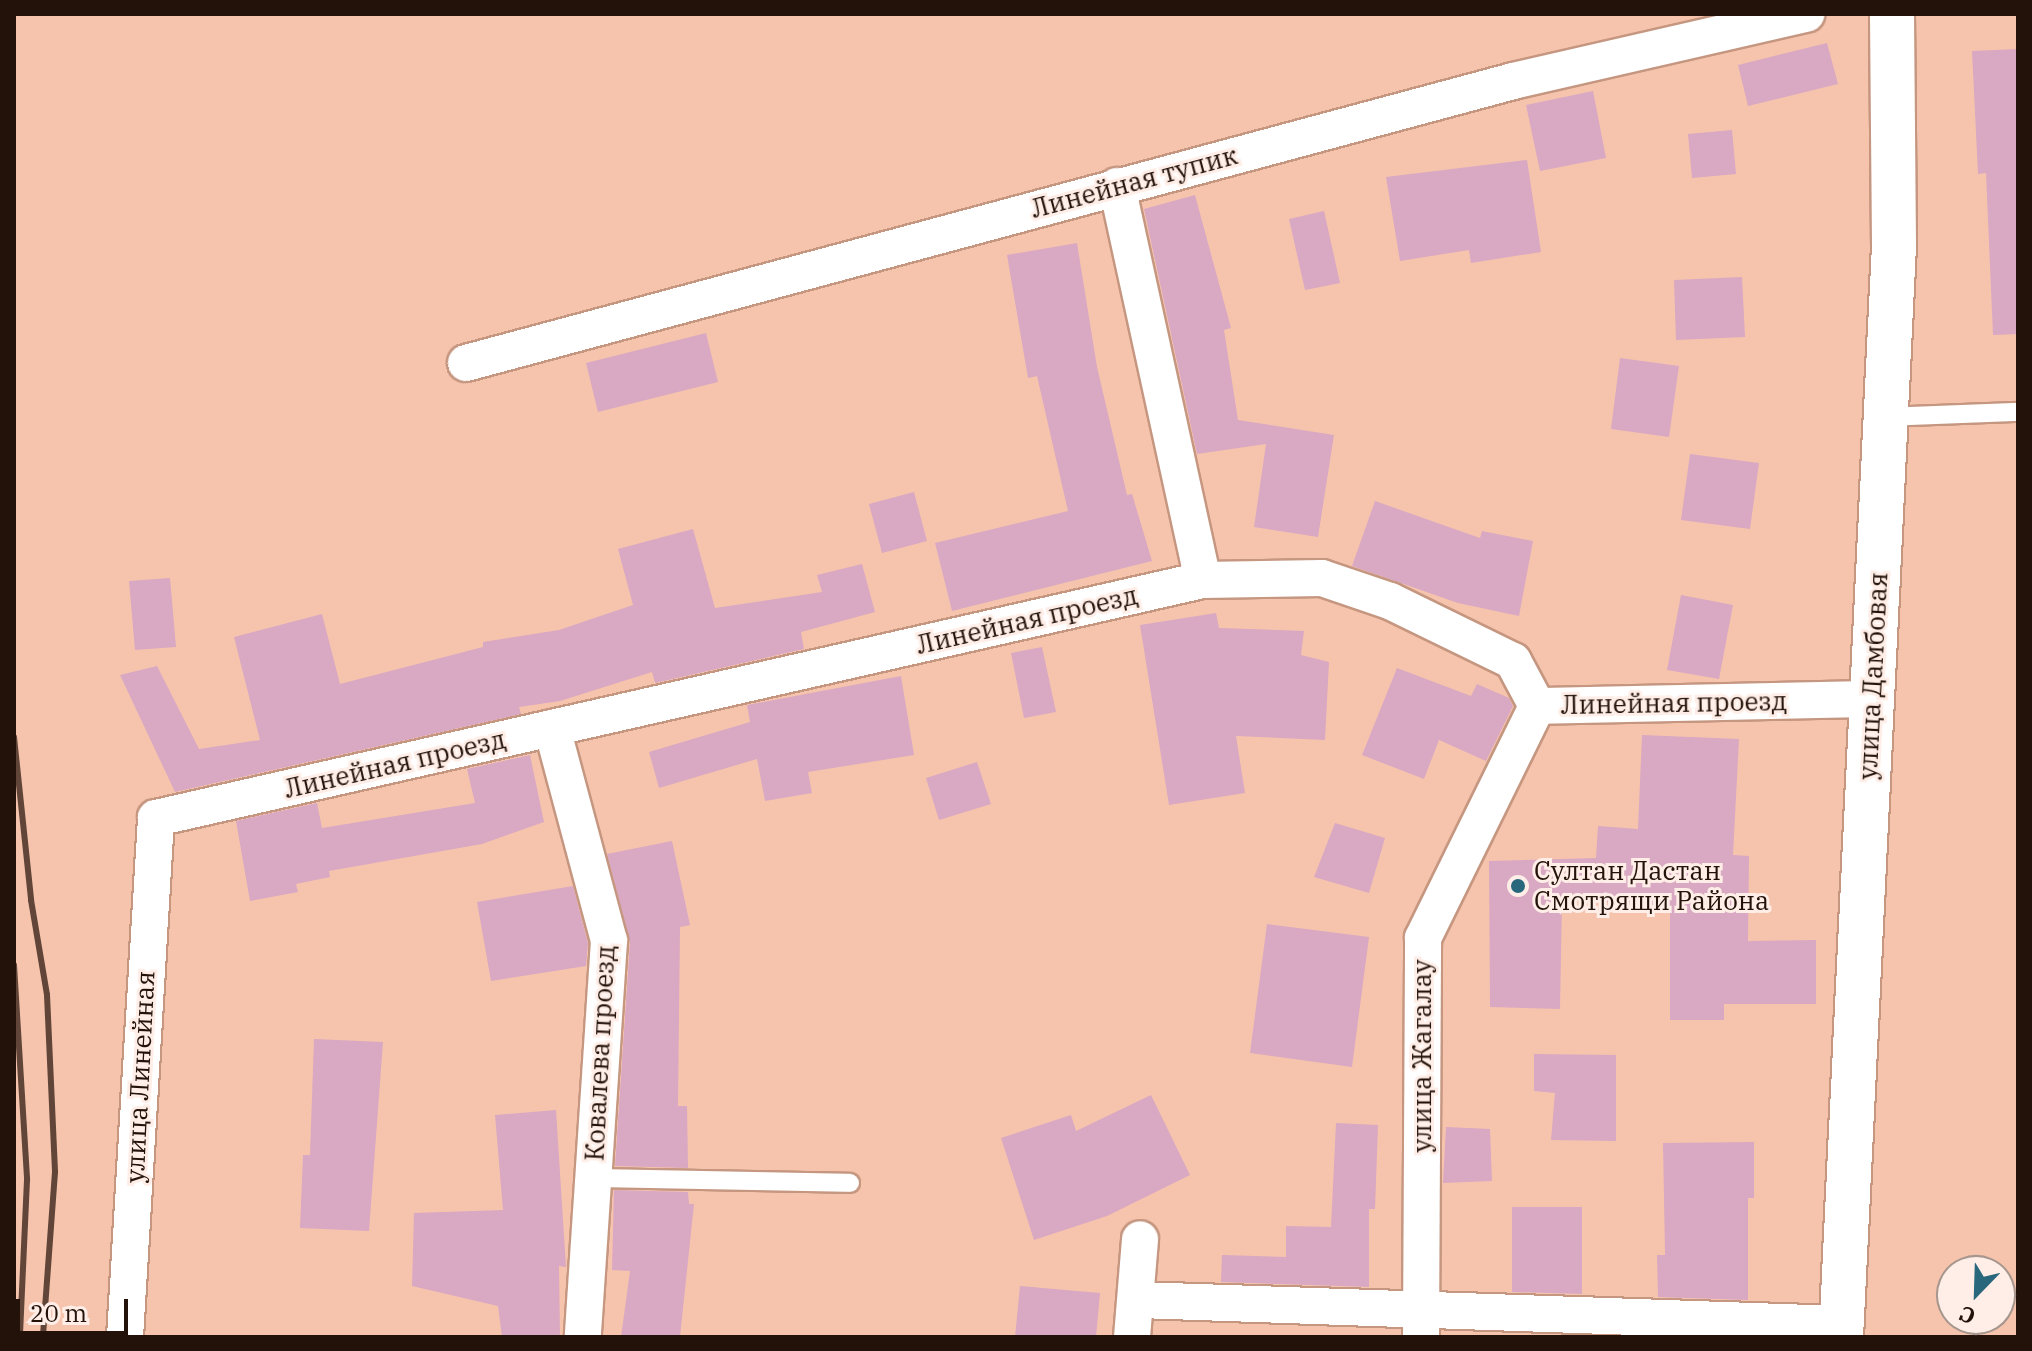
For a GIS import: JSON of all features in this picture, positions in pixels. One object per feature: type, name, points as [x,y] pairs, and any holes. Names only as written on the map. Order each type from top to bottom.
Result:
[{"type":"street","name":"Линейная тупик","points":[[466,363],[1513,81],[1806,14]]},
{"type":"street","name":"улица Дамбовая","points":[[1841,1330],[1894,244],[1892,14]]},
{"type":"street","points":[[1117,186],[1203,580]]},
{"type":"street","name":"Линейная проезд","points":[[156,818],[1203,580],[1322,578],[1390,601],[1513,661],[1537,706],[1872,699]]},
{"type":"street","name":"улица Жагалау","points":[[1421,1324],[1423,938],[1537,706]]},
{"type":"street","name":"Ковалева проезд","points":[[552,728],[609,941],[583,1337]]},
{"type":"street","name":"улица Линейная","points":[[125,1337],[156,818]]},
{"type":"street","points":[[1132,1337],[1139,1300],[1140,1239]]},
{"type":"street","points":[[1139,1300],[1421,1324],[1841,1330]]},
{"type":"lane","points":[[1886,417],[2018,412]]},
{"type":"lane","points":[[593,1178],[850,1183]]},
{"type":"building","points":[[1827,43],[1838,84],[1748,106],[1738,65]]},
{"type":"building","points":[[2018,49],[2018,334],[1993,335],[1986,173],[1978,174],[1972,51]]},
{"type":"building","points":[[1593,91],[1606,158],[1540,171],[1526,105]]},
{"type":"building","points":[[1732,130],[1736,174],[1692,178],[1688,134]]},
{"type":"building","points":[[1527,160],[1541,252],[1471,263],[1469,250],[1400,261],[1386,177]]},
{"type":"building","points":[[1195,195],[1231,328],[1224,330],[1238,420],[1334,435],[1318,537],[1254,527],[1266,444],[1197,454],[1144,209]]},
{"type":"building","points":[[1324,211],[1340,283],[1305,290],[1289,219]]},
{"type":"building","points":[[1077,243],[1097,367],[1127,495],[1132,494],[1152,561],[952,611],[935,543],[1068,511],[1037,376],[1028,378],[1007,255]]},
{"type":"building","points":[[1742,277],[1745,337],[1676,340],[1674,280]]},
{"type":"building","points":[[706,333],[718,382],[598,412],[586,363]]},
{"type":"building","points":[[1620,358],[1679,366],[1669,437],[1611,429]]},
{"type":"building","points":[[1690,454],[1759,463],[1750,529],[1681,520]]},
{"type":"building","points":[[914,492],[927,541],[882,553],[869,504]]},
{"type":"building","points":[[1375,501],[1480,538],[1482,531],[1533,541],[1519,616],[1458,603],[1352,566]]},
{"type":"building","points":[[693,529],[715,608],[822,592],[817,575],[862,564],[875,612],[801,632],[804,649],[655,683],[652,672],[560,701],[519,707],[521,714],[175,792],[120,675],[157,666],[199,749],[260,740],[234,637],[322,614],[340,684],[483,647],[483,642],[559,630],[633,605],[618,549]]},
{"type":"building","points":[[170,578],[176,647],[135,650],[129,581]]},
{"type":"building","points":[[1681,595],[1733,605],[1719,679],[1667,670]]},
{"type":"building","points":[[1216,613],[1219,628],[1304,631],[1301,655],[1329,662],[1325,740],[1236,736],[1245,793],[1169,805],[1140,625]]},
{"type":"building","points":[[1042,647],[1056,712],[1024,718],[1011,653]]},
{"type":"building","points":[[1397,668],[1471,696],[1477,684],[1509,698],[1513,706],[1486,761],[1439,740],[1424,779],[1362,755]]},
{"type":"building","points":[[901,676],[914,755],[808,772],[812,793],[765,801],[757,759],[659,788],[649,752],[750,722],[747,705]]},
{"type":"building","points":[[1642,735],[1739,739],[1733,855],[1749,856],[1748,941],[1816,940],[1816,1004],[1724,1004],[1724,1020],[1670,1020],[1670,906],[1562,899],[1560,1009],[1490,1007],[1489,861],[1596,858],[1598,826],[1638,829]]},
{"type":"building","points":[[530,755],[544,822],[482,844],[329,871],[330,877],[296,884],[298,892],[250,901],[236,821],[317,803],[322,828],[475,803],[467,769]]},
{"type":"building","points":[[977,762],[991,804],[939,820],[926,778]]},
{"type":"building","points":[[1335,823],[1385,838],[1369,893],[1314,877]]},
{"type":"building","points":[[672,841],[690,925],[680,927],[678,1106],[687,1106],[688,1168],[615,1166],[630,942],[607,854]]},
{"type":"building","points":[[573,886],[588,943],[586,966],[491,981],[477,902]]},
{"type":"building","points":[[1267,924],[1369,937],[1352,1067],[1250,1053]]},
{"type":"building","points":[[314,1039],[383,1042],[369,1231],[300,1228],[303,1155],[310,1155]]},
{"type":"building","points":[[1534,1054],[1616,1055],[1616,1141],[1551,1140],[1555,1093],[1534,1091]]},
{"type":"building","points":[[1151,1095],[1190,1175],[1107,1216],[1034,1240],[1001,1138],[1071,1115],[1076,1131]]},
{"type":"building","points":[[556,1110],[566,1267],[559,1266],[560,1337],[502,1337],[498,1306],[412,1286],[414,1213],[503,1210],[495,1115]]},
{"type":"building","points":[[1336,1123],[1378,1125],[1375,1209],[1369,1209],[1369,1287],[1221,1282],[1222,1255],[1286,1257],[1286,1226],[1331,1227]]},
{"type":"building","points":[[1446,1127],[1490,1129],[1492,1181],[1443,1183]]},
{"type":"building","points":[[1754,1142],[1754,1198],[1748,1198],[1748,1300],[1658,1297],[1657,1255],[1665,1255],[1663,1143]]},
{"type":"building","points":[[614,1190],[688,1192],[689,1204],[694,1204],[680,1337],[621,1337],[630,1271],[612,1270]]},
{"type":"building","points":[[1512,1207],[1582,1207],[1582,1294],[1512,1292]]},
{"type":"building","points":[[1020,1286],[1100,1293],[1096,1337],[1015,1337]]},
{"type":"railway","points":[[14,737],[31,900],[47,995],[55,1172],[43,1337]]},
{"type":"railway","points":[[14,965],[27,1180],[20,1337]]},
{"type":"place","name":"Султан Дастан Смотрящи Района","points":[[1518,886]]}]
